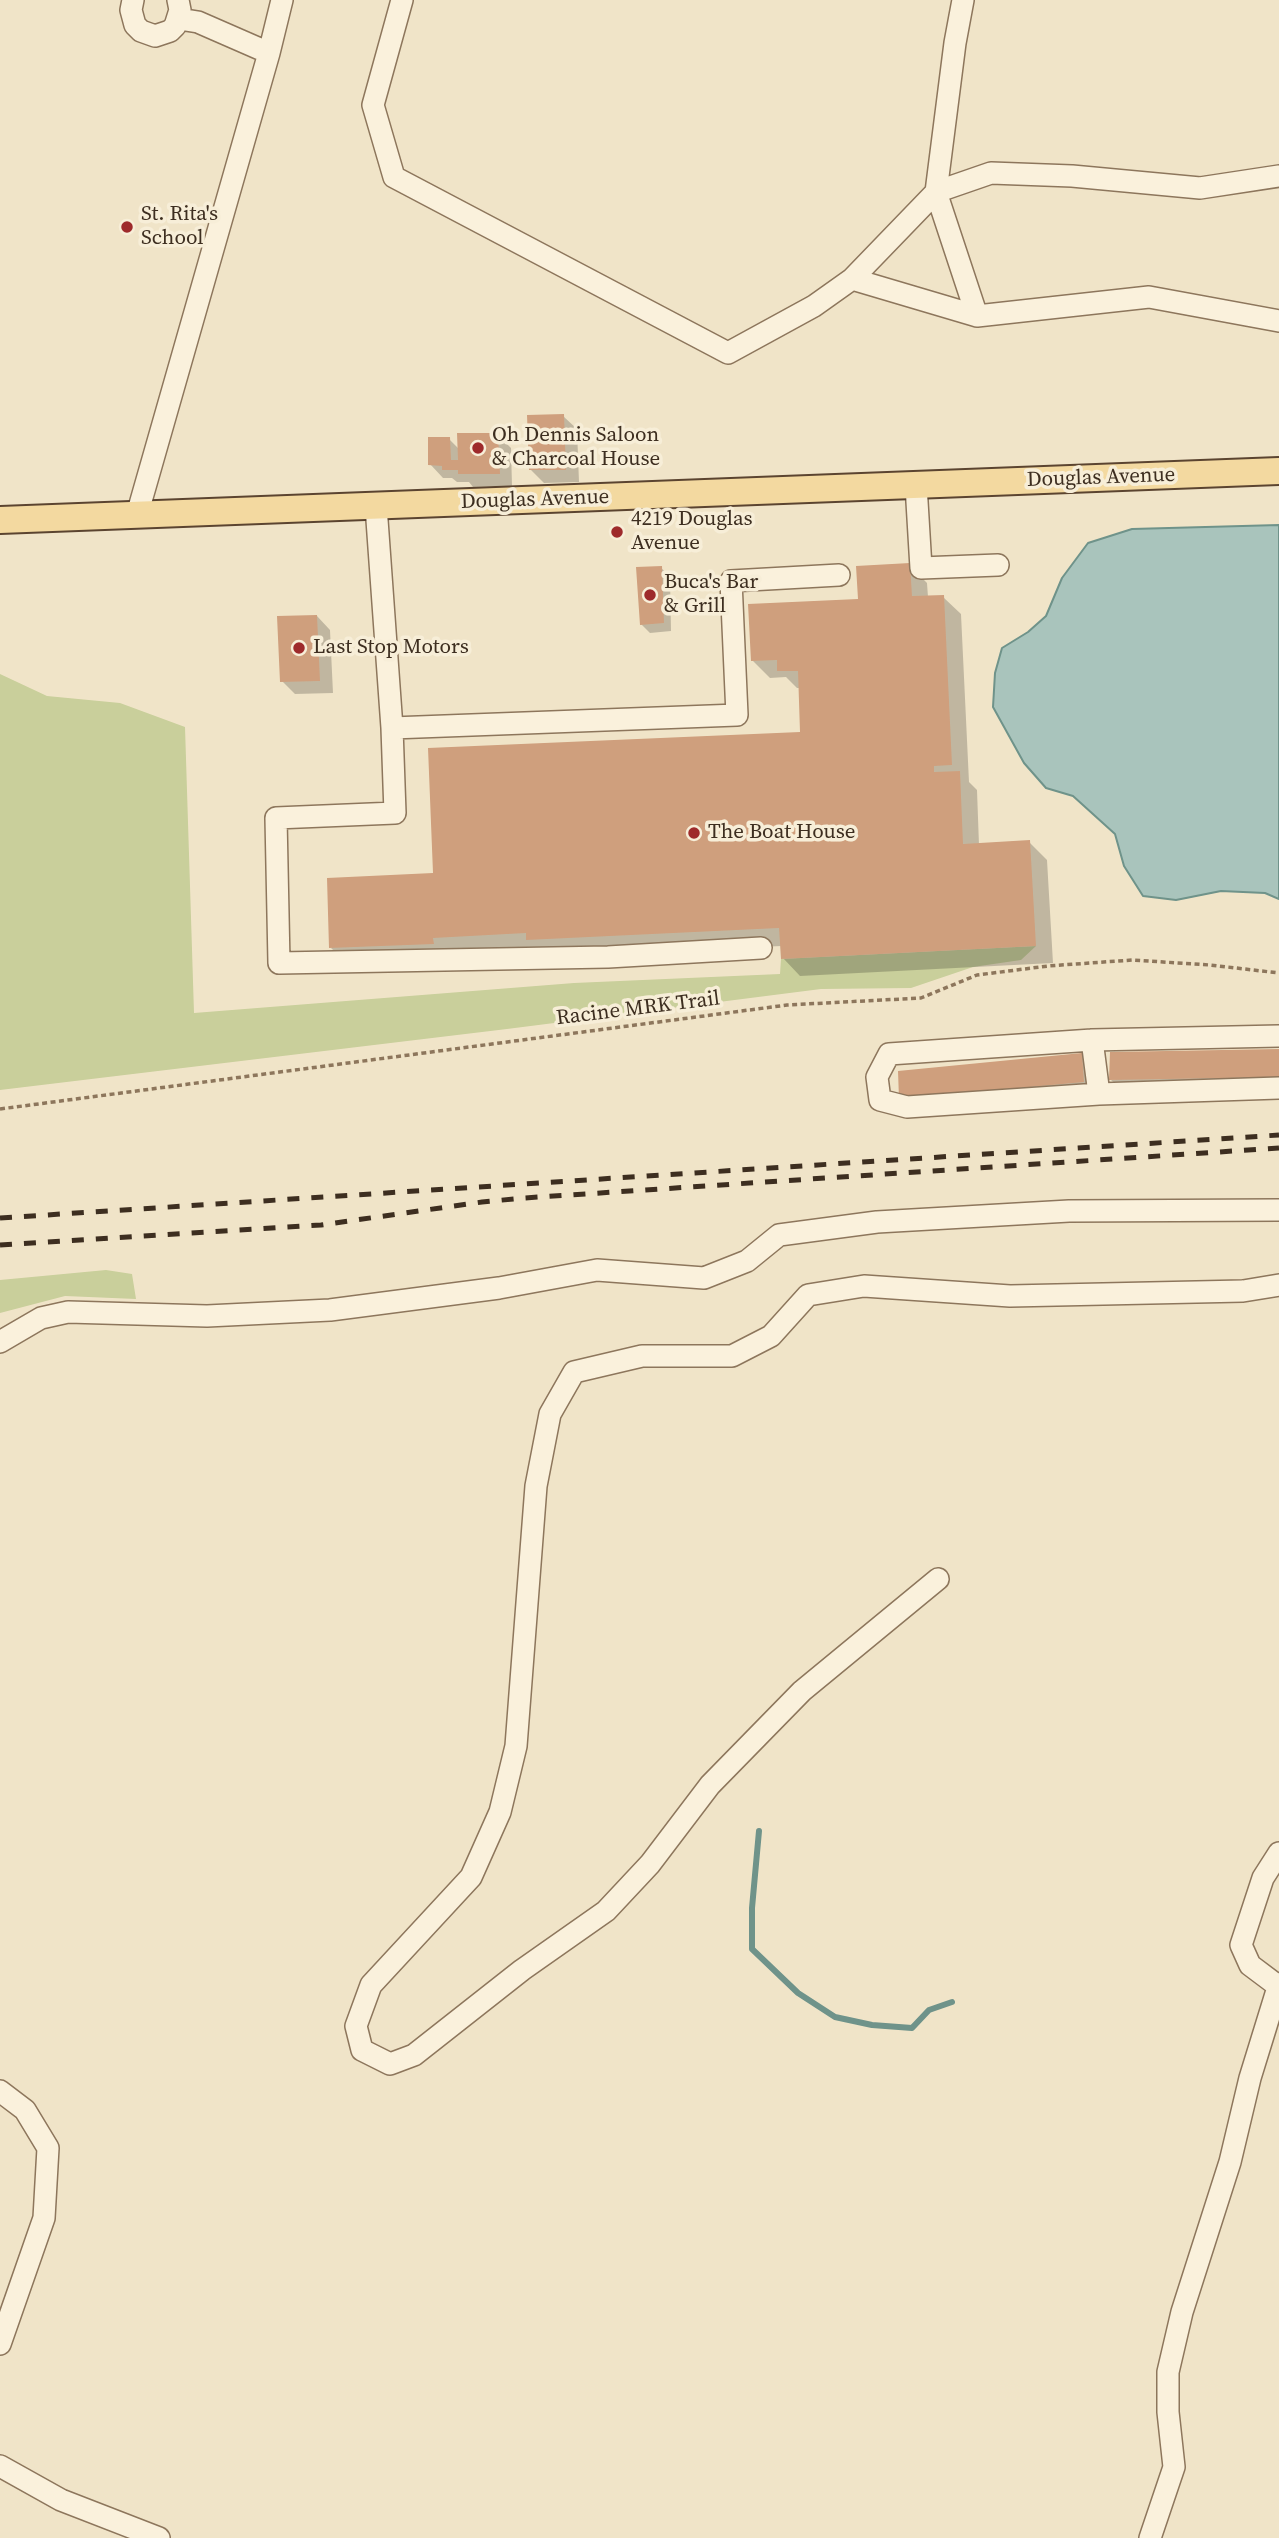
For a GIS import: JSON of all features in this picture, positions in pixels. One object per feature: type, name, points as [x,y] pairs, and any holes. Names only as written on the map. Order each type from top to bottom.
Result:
[{"type":"main road","name":"Douglas Avenue","points":[[0,520],[1279,471]]},
{"type":"lane","points":[[137,515],[270,53],[282,0]]},
{"type":"lane","points":[[402,0],[373,105],[394,177],[728,353],[814,306],[852,279],[936,192],[991,173],[1072,176],[1200,188],[1279,176]]},
{"type":"lane","points":[[963,0],[936,192],[977,316]]},
{"type":"lane","points":[[128,1],[132,18],[141,31],[147,34],[163,34],[175,26],[178,9],[198,22],[270,53]]},
{"type":"lane","points":[[852,279],[977,316],[1149,297],[1279,321]]},
{"type":"lane","points":[[916,485],[921,568],[998,565]]},
{"type":"lane","points":[[376,506],[392,728],[395,813],[276,818],[279,963],[608,957],[761,948]]},
{"type":"lane","points":[[392,728],[737,715],[731,581],[839,575]]},
{"type":"lane","points":[[1279,1036],[1092,1040],[890,1054],[877,1077],[880,1100],[907,1107],[1099,1094],[1279,1087]]},
{"type":"lane","points":[[1092,1040],[1099,1094]]},
{"type":"lane","points":[[0,1342],[41,1318],[68,1312],[207,1316],[330,1310],[499,1288],[597,1270],[704,1278],[747,1261],[779,1235],[877,1222],[1069,1211],[1279,1210]]},
{"type":"lane","points":[[938,1579],[783,1710],[710,1784],[650,1864],[606,1911],[522,1970],[414,2055],[390,2064],[362,2050],[356,2026],[371,1985],[471,1877],[500,1812],[516,1746],[536,1486],[550,1414],[574,1372],[642,1356],[732,1356],[771,1336],[808,1295],[864,1286],[1010,1296],[1243,1291],[1279,1285]]},
{"type":"lane","points":[[1150,2538],[1174,2467],[1168,2412],[1168,2372],[1181,2312],[1230,2162],[1251,2078],[1279,1987],[1250,1965],[1241,1945],[1263,1878],[1279,1853]]},
{"type":"lane","points":[[0,2091],[25,2110],[48,2148],[44,2218],[0,2344]]},
{"type":"lane","points":[[0,2466],[61,2500],[159,2538]]},
{"type":"path","name":"Racine MRK Trail","points":[[0,1109],[787,1005],[920,998],[977,975],[1048,966],[1132,960],[1279,973]]},
{"type":"green space","points":[[0,674],[47,696],[120,703],[185,727],[194,1013],[574,983],[780,974],[781,959],[1036,946],[1021,960],[973,967],[911,988],[821,989],[0,1090]]},
{"type":"green space","points":[[106,1270],[132,1274],[136,1299],[65,1296],[0,1313],[0,1280]]},
{"type":"water","points":[[1279,525],[1279,899],[1265,893],[1221,891],[1176,900],[1143,896],[1124,866],[1115,834],[1073,796],[1046,788],[1024,763],[993,707],[995,673],[1002,648],[1028,632],[1046,616],[1062,578],[1088,543],[1132,529]]},
{"type":"building","points":[[564,414],[566,470],[529,470],[527,415]]},
{"type":"building","name":"Oh Dennis Saloon & Charcoal House","points":[[457,433],[498,433],[500,474],[458,474],[458,470],[442,470],[442,466],[428,465],[428,437],[450,437],[451,460],[458,460]]},
{"type":"building","points":[[910,563],[912,596],[944,595],[952,765],[934,766],[934,772],[960,771],[963,844],[1030,840],[1036,946],[781,959],[779,928],[526,940],[526,933],[433,938],[434,944],[329,948],[327,878],[433,873],[428,748],[800,732],[798,671],[777,671],[777,660],[751,661],[748,604],[858,599],[856,566]]},
{"type":"building","name":"Buca's Bar & Grill","points":[[662,566],[664,623],[640,625],[636,567]]},
{"type":"building","name":"Last Stop Motors","points":[[317,615],[320,681],[280,682],[277,616]]},
{"type":"building","points":[[1279,1049],[1279,1077],[1109,1080],[1110,1052]]},
{"type":"building","points":[[1082,1053],[1084,1082],[899,1099],[898,1071]]},
{"type":"waterway","points":[[759,1831],[752,1908],[752,1949],[798,1993],[835,2017],[872,2025],[912,2028],[929,2010],[952,2002]]},
{"type":"railway","points":[[0,1218],[1279,1135]]},
{"type":"railway","points":[[0,1245],[321,1225],[524,1198],[1279,1148]]},
{"type":"place","name":"St. Rita's School","points":[[127,227]]},
{"type":"place","name":"Oh Dennis Saloon & Charcoal House","points":[[478,448]]},
{"type":"place","name":"4219 Douglas Avenue","points":[[617,532]]},
{"type":"place","name":"Buca's Bar & Grill","points":[[650,595]]},
{"type":"place","name":"Last Stop Motors","points":[[299,648]]},
{"type":"place","name":"The Boat House","points":[[694,833]]}]
